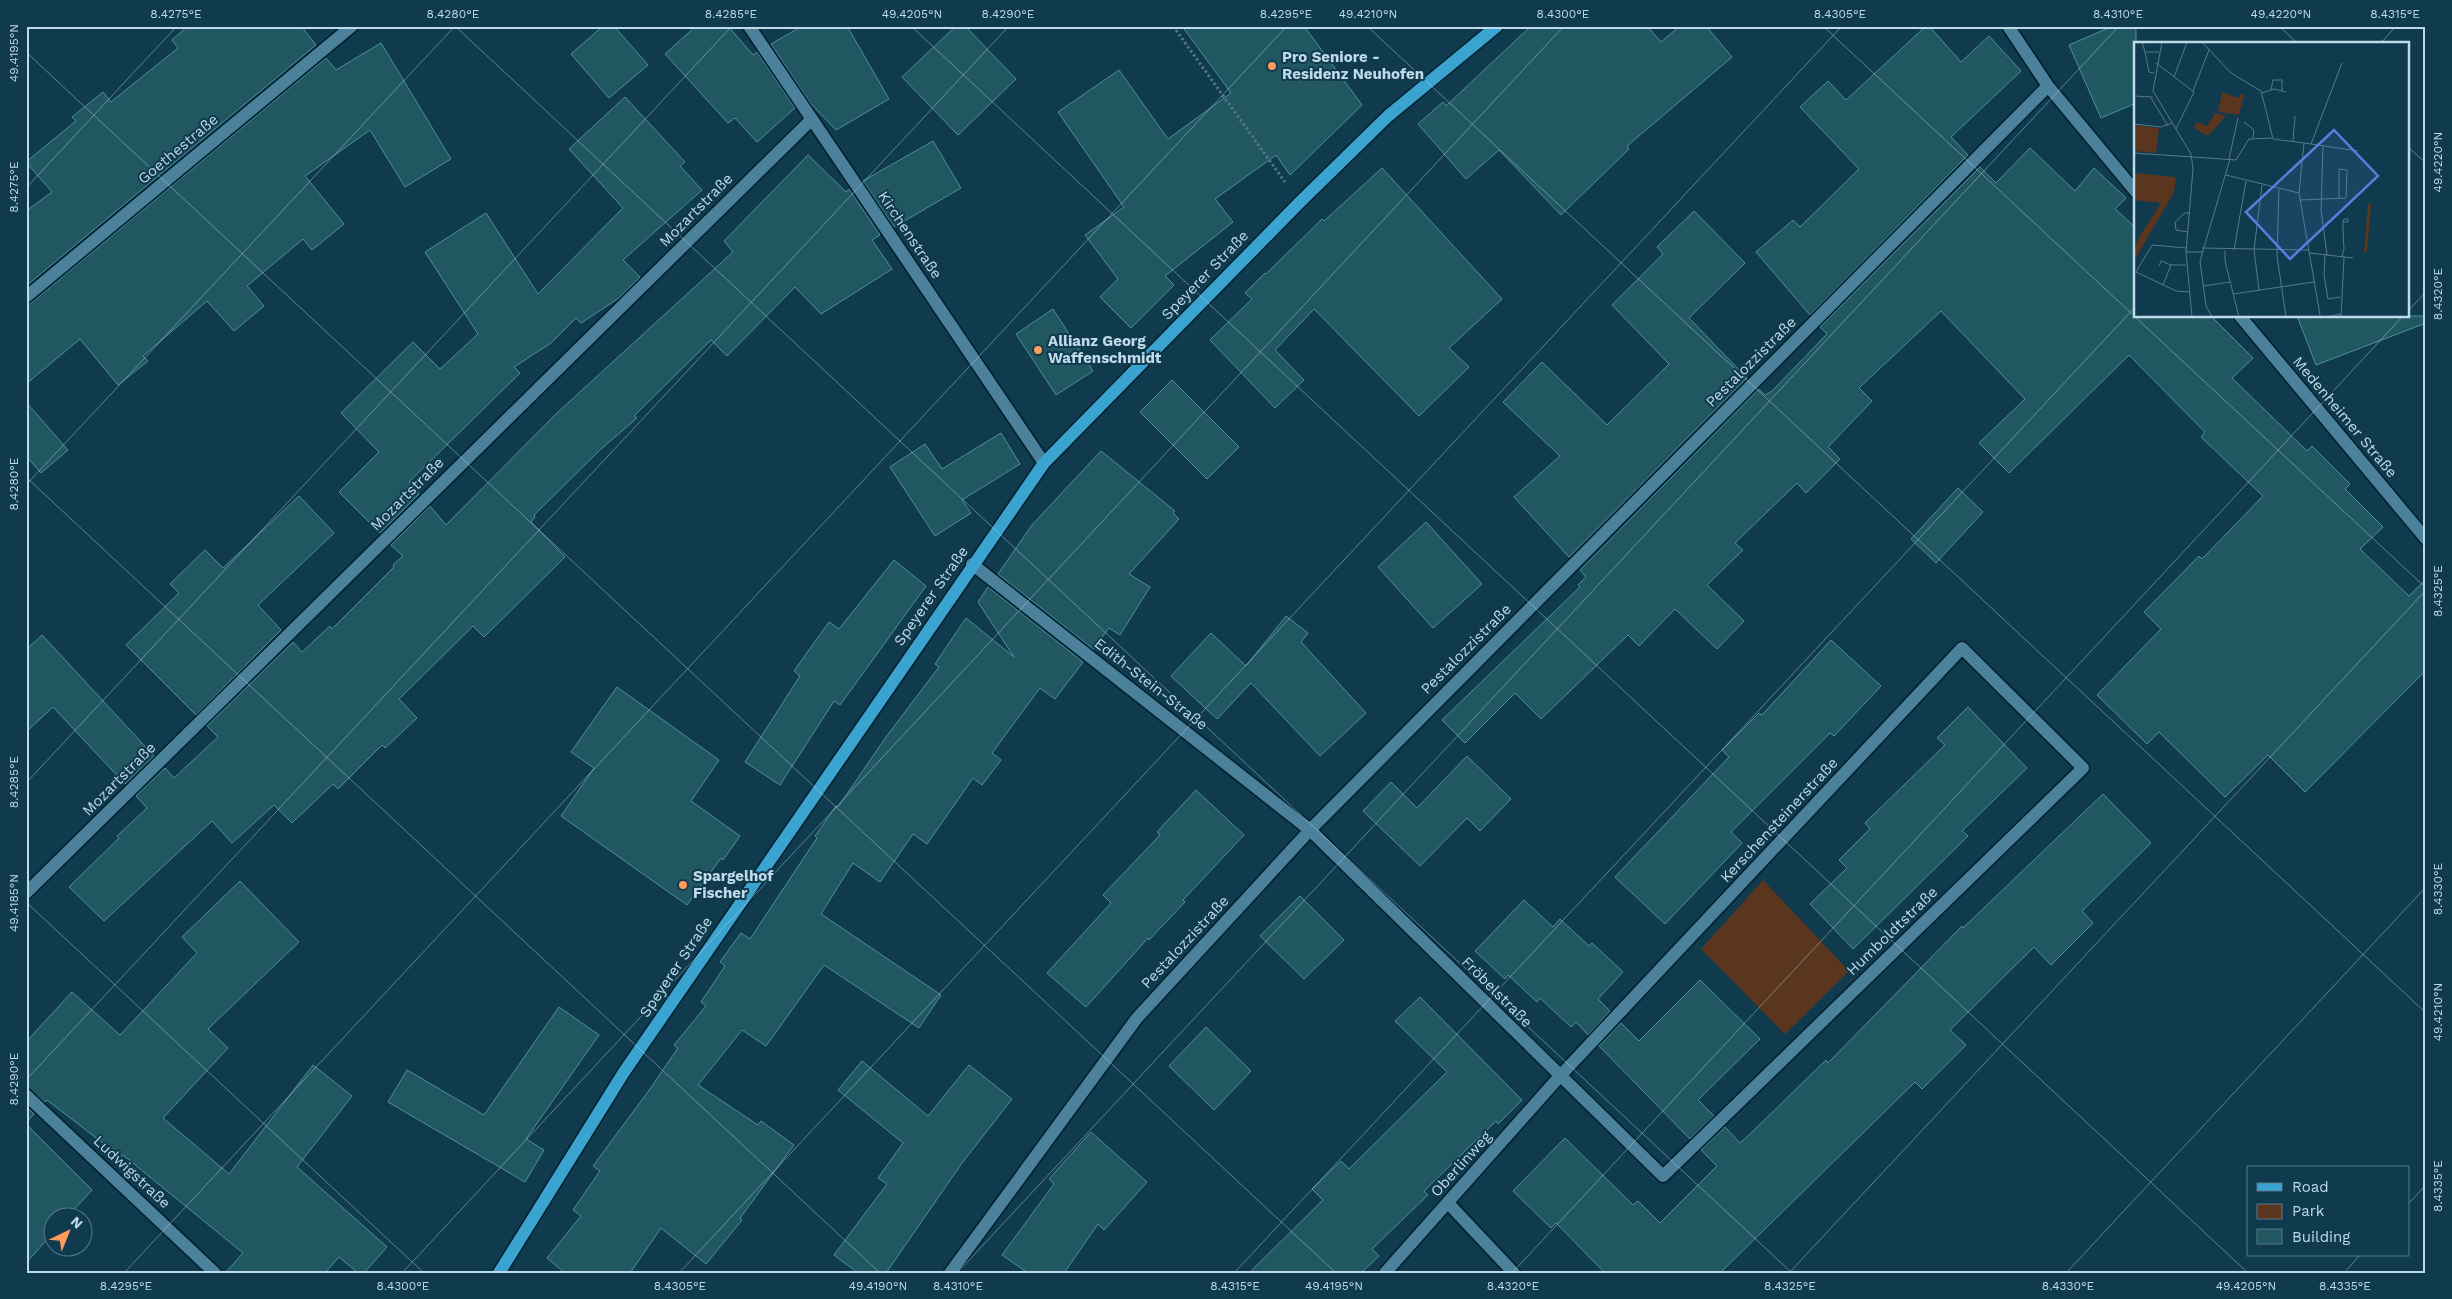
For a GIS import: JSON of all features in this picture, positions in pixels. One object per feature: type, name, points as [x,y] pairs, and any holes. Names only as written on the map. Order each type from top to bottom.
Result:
[{"type":"main road","name":"Speyerer Straße","points":[[499,1273],[624,1072],[1044,462],[1300,202],[1388,116],[1497,26]]},
{"type":"street","name":"Goethestraße","points":[[26,297],[352,26]]},
{"type":"street","name":"Kirchenstraße","points":[[749,26],[1044,462]]},
{"type":"street","points":[[2008,26],[2048,86],[2134,190]]},
{"type":"street","name":"Pestalozzistraße","points":[[950,1273],[1137,1018],[1310,830],[2048,86]]},
{"type":"street","name":"Mozartstraße","points":[[26,893],[812,119]]},
{"type":"street","name":"Medenheimer Straße","points":[[2242,318],[2426,539]]},
{"type":"street","name":"Edith-Stein-Straße","points":[[972,564],[1310,830]]},
{"type":"street","name":"Kerschensteinerstraße","points":[[1560,1076],[1962,648],[2023,708]]},
{"type":"street","name":"Humboldtstraße","points":[[1663,1176],[2083,768],[2023,708]]},
{"type":"street","name":"Fröbelstraße","points":[[1310,830],[1663,1176]]},
{"type":"street","name":"Oberlinweg","points":[[1385,1273],[1560,1076]]},
{"type":"street","name":"Ludwigstraße","points":[[26,1095],[215,1273]]},
{"type":"street","points":[[1448,1202],[1514,1273]]},
{"type":"path","points":[[1173,26],[1300,202]]},
{"type":"green space","points":[[1763,880],[1849,971],[1785,1034],[1701,949]]},
{"type":"building","points":[[188,26],[301,26],[316,45],[26,286],[26,211],[52,192],[26,162],[76,121],[72,117],[103,92],[111,102],[178,48],[172,40]]},
{"type":"building","points":[[603,26],[614,26],[648,65],[609,98],[571,54]]},
{"type":"building","points":[[696,26],[728,26],[753,55],[757,52],[795,108],[757,142],[735,118],[728,123],[665,54]]},
{"type":"building","points":[[802,26],[847,26],[889,99],[836,130],[811,104],[771,44]]},
{"type":"building","points":[[956,26],[965,26],[1016,79],[958,135],[902,77]]},
{"type":"building","points":[[1182,26],[1304,26],[1362,105],[1290,175],[1276,155],[1215,199],[1233,222],[1165,276],[1174,285],[1131,328],[1100,297],[1118,279],[1085,235],[1124,207],[1058,112],[1119,70],[1168,139],[1231,93]]},
{"type":"building","points":[[1531,26],[1647,26],[1661,42],[1680,26],[1706,26],[1732,57],[1627,146],[1629,149],[1561,215],[1499,150],[1466,179],[1418,124],[1443,102],[1446,106]]},
{"type":"building","points":[[1926,26],[1929,26],[1961,62],[1989,36],[2021,71],[1951,137],[1968,155],[1810,315],[1756,252],[1793,220],[1800,227],[1859,169],[1800,107],[1828,81],[1846,100]]},
{"type":"building","points":[[2113,26],[2136,26],[2136,42],[2134,42],[2134,104],[2101,118],[2069,45]]},
{"type":"building","points":[[381,43],[451,159],[405,187],[370,130],[305,176],[344,224],[312,250],[303,239],[247,286],[264,306],[234,331],[207,301],[143,356],[148,361],[118,385],[80,339],[26,384],[26,305],[31,303],[326,58],[336,70]]},
{"type":"building","points":[[625,97],[685,162],[680,166],[702,190],[623,260],[640,277],[619,298],[581,323],[576,318],[551,343],[514,367],[520,373],[409,482],[419,494],[380,533],[339,492],[379,452],[341,413],[413,342],[440,369],[478,334],[425,252],[486,213],[538,294],[623,208],[569,149]]},
{"type":"building","points":[[933,141],[961,188],[894,227],[863,181]]},
{"type":"building","points":[[2030,148],[2075,191],[2094,168],[2126,198],[2115,209],[2134,226],[2134,318],[2213,318],[2253,358],[2232,378],[2307,451],[2312,446],[2350,484],[2345,489],[2383,527],[2360,549],[2409,596],[2426,579],[2426,670],[2305,792],[2268,755],[2225,797],[2159,732],[2147,744],[2097,695],[2161,629],[2144,612],[2199,556],[2202,559],[2263,496],[2201,437],[2205,432],[2129,355],[2009,473],[1979,443],[2025,399],[1941,311],[1859,388],[1872,401],[1828,447],[1840,459],[1806,493],[1797,483],[1735,543],[1743,550],[1707,585],[1744,621],[1717,649],[1675,609],[1639,646],[1628,635],[1541,719],[1515,693],[1465,743],[1442,720],[1580,587],[1578,585],[1586,577],[1580,570],[1759,389],[1765,395],[1772,391],[1827,334],[1820,327],[1980,167],[1996,183]]},
{"type":"building","points":[[808,155],[846,192],[849,189],[880,235],[872,240],[892,269],[821,314],[795,287],[727,356],[711,340],[634,416],[637,418],[601,449],[534,515],[535,517],[531,522],[565,557],[484,637],[473,626],[399,699],[417,718],[385,748],[382,745],[338,789],[333,784],[292,823],[274,805],[232,843],[212,821],[104,921],[69,887],[119,838],[117,836],[147,808],[136,796],[165,768],[174,778],[218,737],[207,726],[293,642],[302,652],[330,626],[332,629],[403,556],[391,545],[430,506],[446,525],[557,413],[733,252],[724,241]]},
{"type":"building","points":[[1382,168],[1502,299],[1449,348],[1469,367],[1419,416],[1314,309],[1275,350],[1304,380],[1275,408],[1210,340],[1252,299],[1245,293],[1265,273],[1322,219],[1324,221]]},
{"type":"building","points":[[1694,211],[1745,263],[1689,318],[1747,378],[1569,557],[1514,497],[1560,456],[1503,402],[1542,362],[1607,425],[1669,364],[1612,305],[1663,254],[1657,247]]},
{"type":"building","points":[[1053,309],[1093,371],[1056,395],[1016,334]]},
{"type":"building","points":[[2410,316],[2426,316],[2426,323],[2316,365],[2298,318],[2410,318]]},
{"type":"building","points":[[1172,380],[1239,447],[1207,479],[1140,412]]},
{"type":"building","points":[[26,402],[68,450],[41,473],[26,456]]},
{"type":"building","points":[[1001,433],[1020,464],[962,500],[971,513],[935,536],[890,467],[925,444],[942,469]]},
{"type":"building","points":[[1101,451],[1175,511],[1173,513],[1179,519],[1129,574],[1150,587],[1120,635],[1109,628],[1093,649],[998,574],[1032,525]]},
{"type":"building","points":[[1958,488],[1983,512],[1936,563],[1911,539]]},
{"type":"building","points":[[299,496],[334,533],[258,605],[281,630],[196,715],[126,645],[179,593],[170,584],[205,550],[223,568]]},
{"type":"building","points":[[1426,522],[1482,584],[1433,628],[1378,567]]},
{"type":"building","points":[[894,560],[926,586],[840,705],[834,701],[780,785],[745,762],[800,676],[794,671],[829,622],[839,629]]},
{"type":"building","points":[[988,587],[1083,662],[1055,699],[1040,688],[992,753],[1001,760],[982,785],[973,778],[927,844],[913,834],[880,882],[853,863],[821,914],[941,995],[919,1028],[824,965],[766,1046],[742,1030],[698,1085],[758,1125],[761,1121],[794,1145],[740,1218],[742,1220],[706,1264],[661,1228],[630,1273],[565,1273],[547,1258],[581,1216],[573,1210],[600,1171],[593,1166],[678,1048],[674,1045],[706,1006],[701,1002],[725,966],[720,962],[741,933],[750,939],[817,838],[815,836],[939,667],[935,664],[966,618],[1014,657],[978,602]]},
{"type":"building","points":[[1286,616],[1308,633],[1301,642],[1366,713],[1320,756],[1251,683],[1217,719],[1171,676],[1211,633],[1246,666]]},
{"type":"building","points":[[42,635],[154,756],[125,784],[53,707],[26,732],[26,650]]},
{"type":"building","points":[[1831,640],[1881,686],[1834,736],[1830,733],[1731,832],[1742,843],[1665,924],[1615,877],[1729,757],[1722,750],[1759,713],[1762,715]]},
{"type":"building","points":[[617,687],[719,760],[691,801],[740,836],[723,860],[721,858],[687,905],[561,816],[594,768],[571,752]]},
{"type":"building","points":[[1968,707],[2027,768],[1962,831],[1968,836],[1853,949],[1810,904],[1847,868],[1839,860],[1870,829],[1865,823],[1945,745],[1937,738]]},
{"type":"building","points":[[1467,756],[1511,799],[1480,831],[1467,818],[1420,866],[1363,811],[1391,782],[1417,808]]},
{"type":"building","points":[[1196,790],[1244,835],[1183,900],[1185,902],[1149,940],[1148,938],[1086,1007],[1047,973],[1111,903],[1103,895],[1160,835],[1157,832]]},
{"type":"building","points":[[2103,794],[2151,843],[2082,911],[2093,923],[2051,965],[2034,947],[1950,1030],[1966,1045],[1922,1089],[1915,1082],[1720,1273],[1605,1273],[1556,1223],[1551,1228],[1513,1191],[1565,1138],[1633,1205],[1638,1201],[1660,1223],[1717,1166],[1701,1150],[1725,1127],[1740,1143],[1826,1060],[1828,1063],[1962,926],[1963,928]]},
{"type":"building","points":[[240,881],[299,942],[208,1029],[228,1048],[163,1118],[229,1174],[313,1065],[352,1096],[297,1167],[387,1247],[364,1273],[358,1273],[339,1257],[325,1273],[225,1273],[243,1253],[123,1155],[121,1157],[47,1100],[45,1102],[26,1087],[26,1042],[72,992],[120,1035],[197,953],[182,937]]},
{"type":"building","points":[[1300,896],[1344,940],[1304,979],[1260,936]]},
{"type":"building","points":[[1524,900],[1553,927],[1560,919],[1589,946],[1592,943],[1623,972],[1598,999],[1610,1011],[1588,1035],[1576,1022],[1571,1027],[1540,998],[1537,1002],[1508,975],[1505,979],[1475,951]]},
{"type":"building","points":[[1700,980],[1760,1039],[1698,1100],[1714,1116],[1690,1139],[1599,1046],[1621,1023],[1639,1041]]},
{"type":"building","points":[[1420,997],[1522,1100],[1498,1124],[1496,1121],[1424,1191],[1428,1195],[1372,1249],[1379,1256],[1361,1273],[1249,1273],[1323,1200],[1312,1189],[1341,1161],[1349,1169],[1447,1072],[1395,1021]]},
{"type":"building","points":[[559,1007],[599,1035],[526,1139],[544,1150],[525,1182],[388,1102],[407,1070],[484,1115]]},
{"type":"building","points":[[1206,1027],[1251,1071],[1214,1110],[1169,1066]]},
{"type":"building","points":[[862,1061],[928,1116],[969,1065],[1012,1099],[962,1163],[886,1273],[858,1273],[834,1255],[887,1184],[878,1178],[903,1143],[838,1090]]},
{"type":"building","points":[[26,1106],[34,1114],[26,1123]]},
{"type":"building","points":[[26,1124],[92,1190],[77,1206],[42,1206],[42,1245],[26,1263]]},
{"type":"building","points":[[1091,1132],[1147,1182],[1104,1230],[1098,1224],[1064,1273],[1028,1273],[1002,1255],[1054,1184],[1049,1179]]},
{"type":"place","name":"Pro Seniore - Residenz Neuhofen","points":[[1272,66]]},
{"type":"place","name":"Allianz Georg Waffenschmidt","points":[[1038,350]]},
{"type":"place","name":"Spargelhof Fischer","points":[[683,885]]}]
